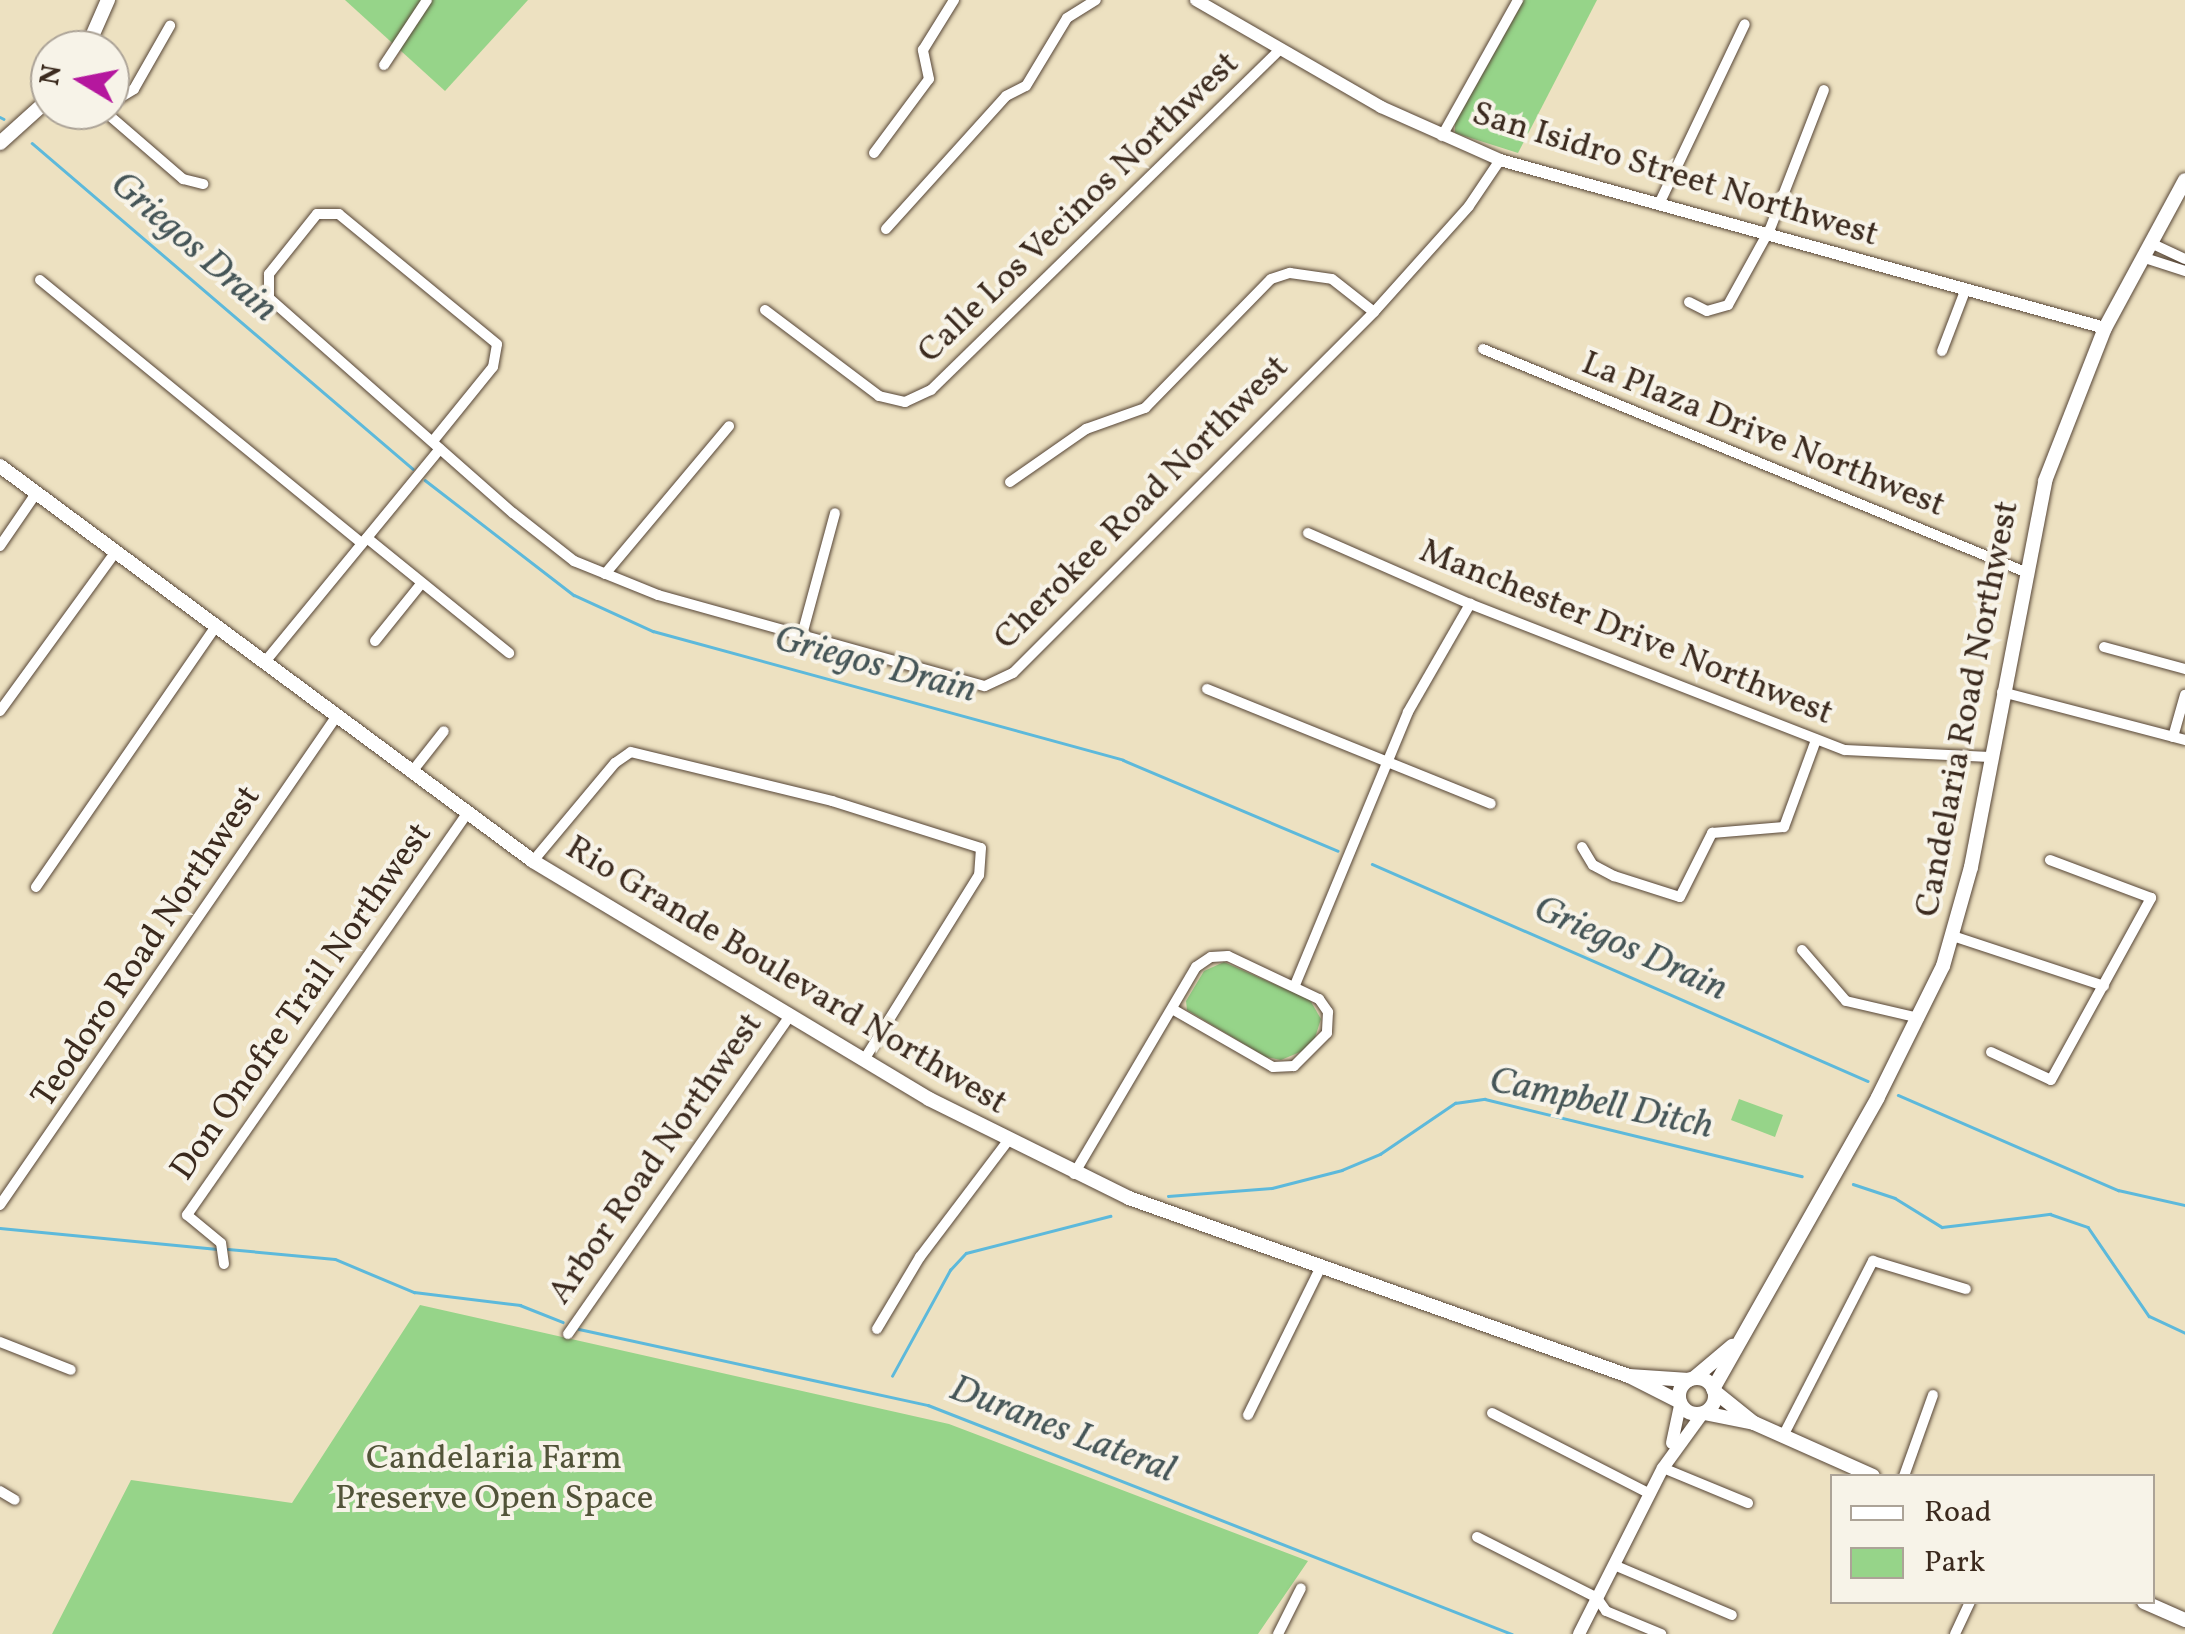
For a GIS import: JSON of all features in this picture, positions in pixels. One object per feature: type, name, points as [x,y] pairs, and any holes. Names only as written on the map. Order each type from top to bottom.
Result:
[{"type":"main road","points":[[95,30],[108,0]]},
{"type":"main road","points":[[0,143],[30,116]]},
{"type":"main road","name":"Candelaria Road Northwest","points":[[1732,1346],[1919,1018],[1954,936],[2044,480],[2105,328],[2151,252],[2185,180]]},
{"type":"main road","name":"Rio Grande Boulevard Northwest","points":[[0,466],[533,861],[1007,1142],[1074,1174],[1319,1271],[1629,1376]]},
{"type":"main road","points":[[1680,1403],[1692,1379],[1732,1346]]},
{"type":"main road","points":[[1703,1413],[1732,1346]]},
{"type":"main road","points":[[1629,1376],[1692,1379],[1714,1390],[1754,1423]]},
{"type":"main road","points":[[1629,1376],[1703,1413],[1754,1423],[1869,1474]]},
{"type":"main road","points":[[2149,1604],[2185,1620]]},
{"type":"street","points":[[384,65],[427,0]]},
{"type":"street","points":[[874,153],[929,79],[924,50],[954,0]]},
{"type":"street","points":[[886,229],[1006,96],[1033,78],[1067,18],[1096,0]]},
{"type":"street","name":"San Isidro Street Northwest","points":[[1196,0],[1278,52],[1442,136],[1500,160],[1762,236],[2105,328]]},
{"type":"street","points":[[1442,136],[1518,0]]},
{"type":"street","points":[[1660,204],[1745,24]]},
{"type":"street","points":[[130,90],[170,26]]},
{"type":"street","name":"Calle Los Vecinos Northwest","points":[[765,310],[879,396],[905,402],[932,390],[1278,52]]},
{"type":"street","points":[[1689,302],[1707,311],[1728,306],[1824,90]]},
{"type":"street","points":[[127,130],[183,179],[204,184]]},
{"type":"street","name":"Cherokee Road Northwest","points":[[437,445],[493,366],[497,344],[339,214],[317,214],[270,274],[270,298],[437,445],[574,562],[974,684],[1014,673],[1374,312],[1469,206],[1500,160]]},
{"type":"street","points":[[2151,252],[2185,259]]},
{"type":"street","points":[[2151,252],[2185,271]]},
{"type":"street","points":[[1010,482],[1086,429],[1145,408],[1272,279],[1290,273],[1332,279],[1374,312]]},
{"type":"street","points":[[40,280],[509,653]]},
{"type":"street","points":[[1942,351],[1965,291]]},
{"type":"street","name":"La Plaza Drive Northwest","points":[[1483,349],[2023,571]]},
{"type":"street","points":[[606,574],[729,426]]},
{"type":"street","points":[[264,663],[437,445]]},
{"type":"street","points":[[0,546],[37,492]]},
{"type":"street","points":[[803,631],[834,514]]},
{"type":"street","name":"Manchester Drive Northwest","points":[[1308,532],[1470,604],[1845,750],[1990,756]]},
{"type":"street","points":[[0,711],[115,553]]},
{"type":"street","points":[[375,641],[421,584]]},
{"type":"street","points":[[1295,984],[1408,712],[1470,604]]},
{"type":"street","points":[[36,887],[216,626]]},
{"type":"street","points":[[2104,647],[2185,669]]},
{"type":"street","points":[[1208,689],[1491,804]]},
{"type":"street","points":[[2002,692],[2179,739],[2185,694]]},
{"type":"street","name":"Teodoro Road Northwest","points":[[0,1205],[336,718]]},
{"type":"street","points":[[412,773],[444,731]]},
{"type":"street","points":[[1582,847],[1594,865],[1614,876],[1680,896],[1712,833],[1784,827],[1816,740]]},
{"type":"street","points":[[533,861],[614,763],[632,752],[832,801],[981,848],[978,875],[864,1060]]},
{"type":"street","name":"Don Onofre Trail Northwest","points":[[223,1254],[187,1214],[204,1184],[466,815]]},
{"type":"street","points":[[1991,1052],[2052,1080],[2151,898],[2050,860]]},
{"type":"street","points":[[1954,936],[2104,986]]},
{"type":"street","points":[[1802,950],[1846,1001],[1919,1018]]},
{"type":"street","points":[[1074,1174],[1196,967],[1211,957],[1228,956],[1295,984],[1328,1012],[1327,1033],[1294,1066],[1273,1066],[1172,1009]]},
{"type":"street","name":"Arbor Road Northwest","points":[[568,1334],[790,1016]]},
{"type":"street","points":[[877,1329],[920,1257],[1007,1142]]},
{"type":"street","points":[[1783,1436],[1873,1261],[1966,1290]]},
{"type":"street","points":[[1248,1414],[1319,1271]]},
{"type":"street","points":[[0,1342],[72,1370]]},
{"type":"street","points":[[1905,1474],[1933,1395]]},
{"type":"street","points":[[1666,1464],[1680,1403]]},
{"type":"street","points":[[1492,1413],[1650,1494]]},
{"type":"street","points":[[1579,1634],[1666,1464],[1703,1413]]},
{"type":"street","points":[[1666,1464],[1748,1503]]},
{"type":"street","points":[[0,1491],[15,1500]]},
{"type":"street","points":[[1477,1538],[1598,1598],[1606,1611],[1661,1634]]},
{"type":"street","points":[[1614,1565],[1732,1614]]},
{"type":"street","points":[[1278,1634],[1301,1588]]},
{"type":"street","points":[[1955,1634],[1969,1604]]},
{"type":"green space","points":[[345,0],[528,0],[445,91]]},
{"type":"green space","points":[[1524,0],[1597,0],[1518,153],[1455,133],[1455,123]]},
{"type":"green space","points":[[1224,962],[1310,1000],[1321,1019],[1312,1047],[1281,1060],[1266,1057],[1187,1010],[1186,1001],[1204,971]]},
{"type":"green space","points":[[1739,1099],[1783,1115],[1775,1137],[1731,1120]]},
{"type":"green space","name":"Candelaria Farm Preserve Open Space","points":[[420,1305],[949,1424],[1308,1561],[1258,1634],[52,1634],[131,1480],[292,1503]]},
{"type":"waterway","name":"Griegos Drain","points":[[0,117],[4,119]]},
{"type":"waterway","name":"Griegos Drain","points":[[32,143],[413,469]]},
{"type":"waterway","name":"Griegos Drain","points":[[425,480],[574,595],[653,631],[1123,760],[1338,851]]},
{"type":"waterway","name":"Griegos Drain","points":[[1372,864],[1868,1081]]},
{"type":"waterway","name":"Griegos Drain","points":[[1898,1095],[2118,1190],[2185,1205]]},
{"type":"waterway","name":"Campbell Ditch","points":[[1168,1196],[1272,1188],[1342,1170],[1380,1154],[1455,1103],[1485,1099],[1802,1176]]},
{"type":"waterway","name":"Campbell Ditch","points":[[1853,1184],[1895,1198],[1942,1227],[2050,1214],[2088,1227],[2149,1316],[2185,1333]]},
{"type":"waterway","name":"Campbell Ditch","points":[[892,1376],[950,1270],[966,1253],[1110,1216]]},
{"type":"waterway","name":"Duranes Lateral","points":[[0,1228],[217,1249]]},
{"type":"waterway","name":"Duranes Lateral","points":[[228,1249],[335,1259],[414,1292],[520,1305],[563,1322]]},
{"type":"waterway","name":"Duranes Lateral","points":[[579,1329],[928,1405],[1512,1634]]}]
